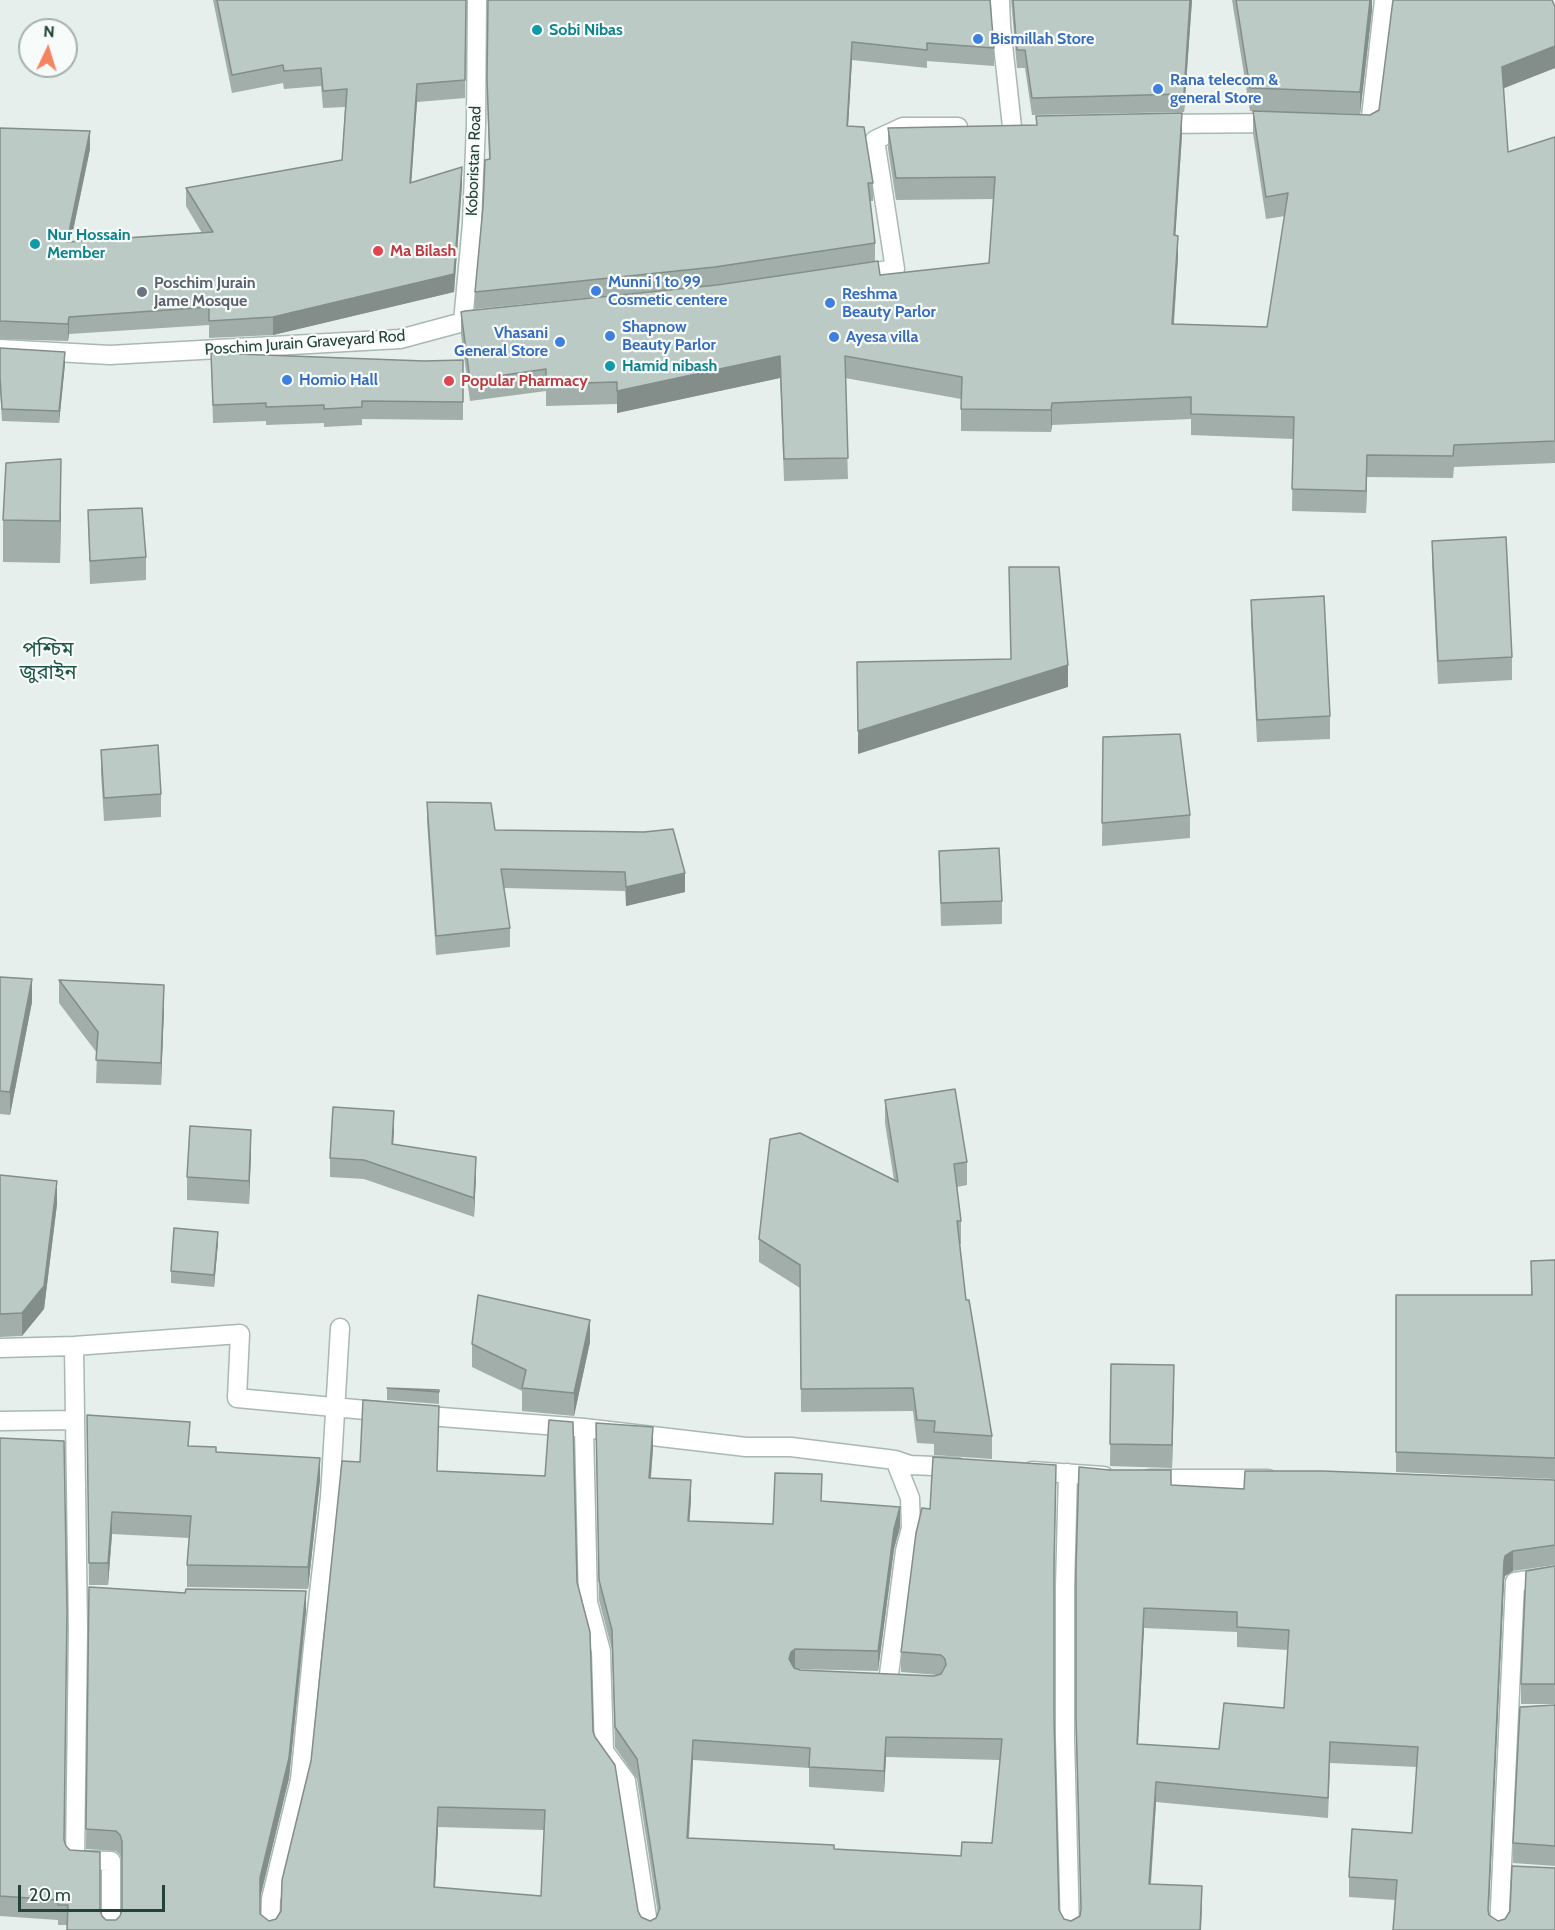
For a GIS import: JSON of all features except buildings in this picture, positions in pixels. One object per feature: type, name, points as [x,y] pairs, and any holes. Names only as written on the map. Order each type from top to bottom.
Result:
[{"type":"street","name":"Koboristan Road","points":[[463,322],[472,224],[477,0]]},
{"type":"street","points":[[839,277],[895,269],[876,140],[903,127],[1018,127],[1001,26],[1000,0]]},
{"type":"street","points":[[1335,125],[1370,126],[1384,0]]},
{"type":"street","points":[[1140,125],[1288,123]]},
{"type":"street","name":"Poschim Jurain Graveyard Rod","points":[[0,349],[110,355],[400,339],[463,322],[497,319]]},
{"type":"street","points":[[270,1930],[271,1899],[300,1779],[330,1497],[340,1328]]},
{"type":"street","points":[[0,1348],[74,1346],[240,1334],[237,1398],[584,1428],[746,1447],[791,1447],[895,1460],[910,1465],[977,1468]]},
{"type":"street","points":[[74,1346],[78,1784],[75,1860],[111,1861],[111,1930]]},
{"type":"street","points":[[0,1420],[75,1420]]},
{"type":"street","points":[[584,1428],[588,1602],[601,1651],[604,1751],[626,1781],[649,1930]]},
{"type":"street","points":[[866,1681],[894,1682],[905,1551],[911,1528],[910,1498],[895,1460]]},
{"type":"street","points":[[1011,1470],[1125,1478],[1288,1479]]},
{"type":"street","points":[[1068,1473],[1065,1738],[1070,1930]]},
{"type":"street","points":[[1499,1930],[1515,1582],[1555,1576]]},
{"type":"street","points":[[77,1596],[100,1596]]},
{"type":"street","points":[[295,1600],[318,1600]]},
{"type":"street","points":[[1509,1716],[1532,1715]]},
{"type":"street","points":[[1502,1874],[1522,1875]]},
{"type":"place","name":"Sobi Nibas","points":[[537,30]]},
{"type":"place","name":"Bismillah Store","points":[[978,39]]},
{"type":"place","name":"Rana telecom & general Store","points":[[1158,89]]},
{"type":"place","name":"Nur Hossain Member","points":[[35,244]]},
{"type":"place","name":"Ma Bilash","points":[[378,251]]},
{"type":"place","name":"Munni 1 to 99 Cosmetic centere","points":[[596,291]]},
{"type":"place","name":"Poschim Jurain Jame Mosque","points":[[142,292]]},
{"type":"place","name":"Reshma Beauty Parlor","points":[[830,303]]},
{"type":"place","name":"Shapnow Beauty Parlor","points":[[610,336]]},
{"type":"place","name":"Ayesa villa","points":[[834,337]]},
{"type":"place","name":"Vhasani General Store","points":[[560,342]]},
{"type":"place","name":"Hamid nibash","points":[[610,366]]},
{"type":"place","name":"Homio Hall","points":[[287,380]]},
{"type":"place","name":"Popular Pharmacy","points":[[449,381]]},
{"type":"district","name":"পশ্চিম জুরাইন","points":[[48,662]]}]
